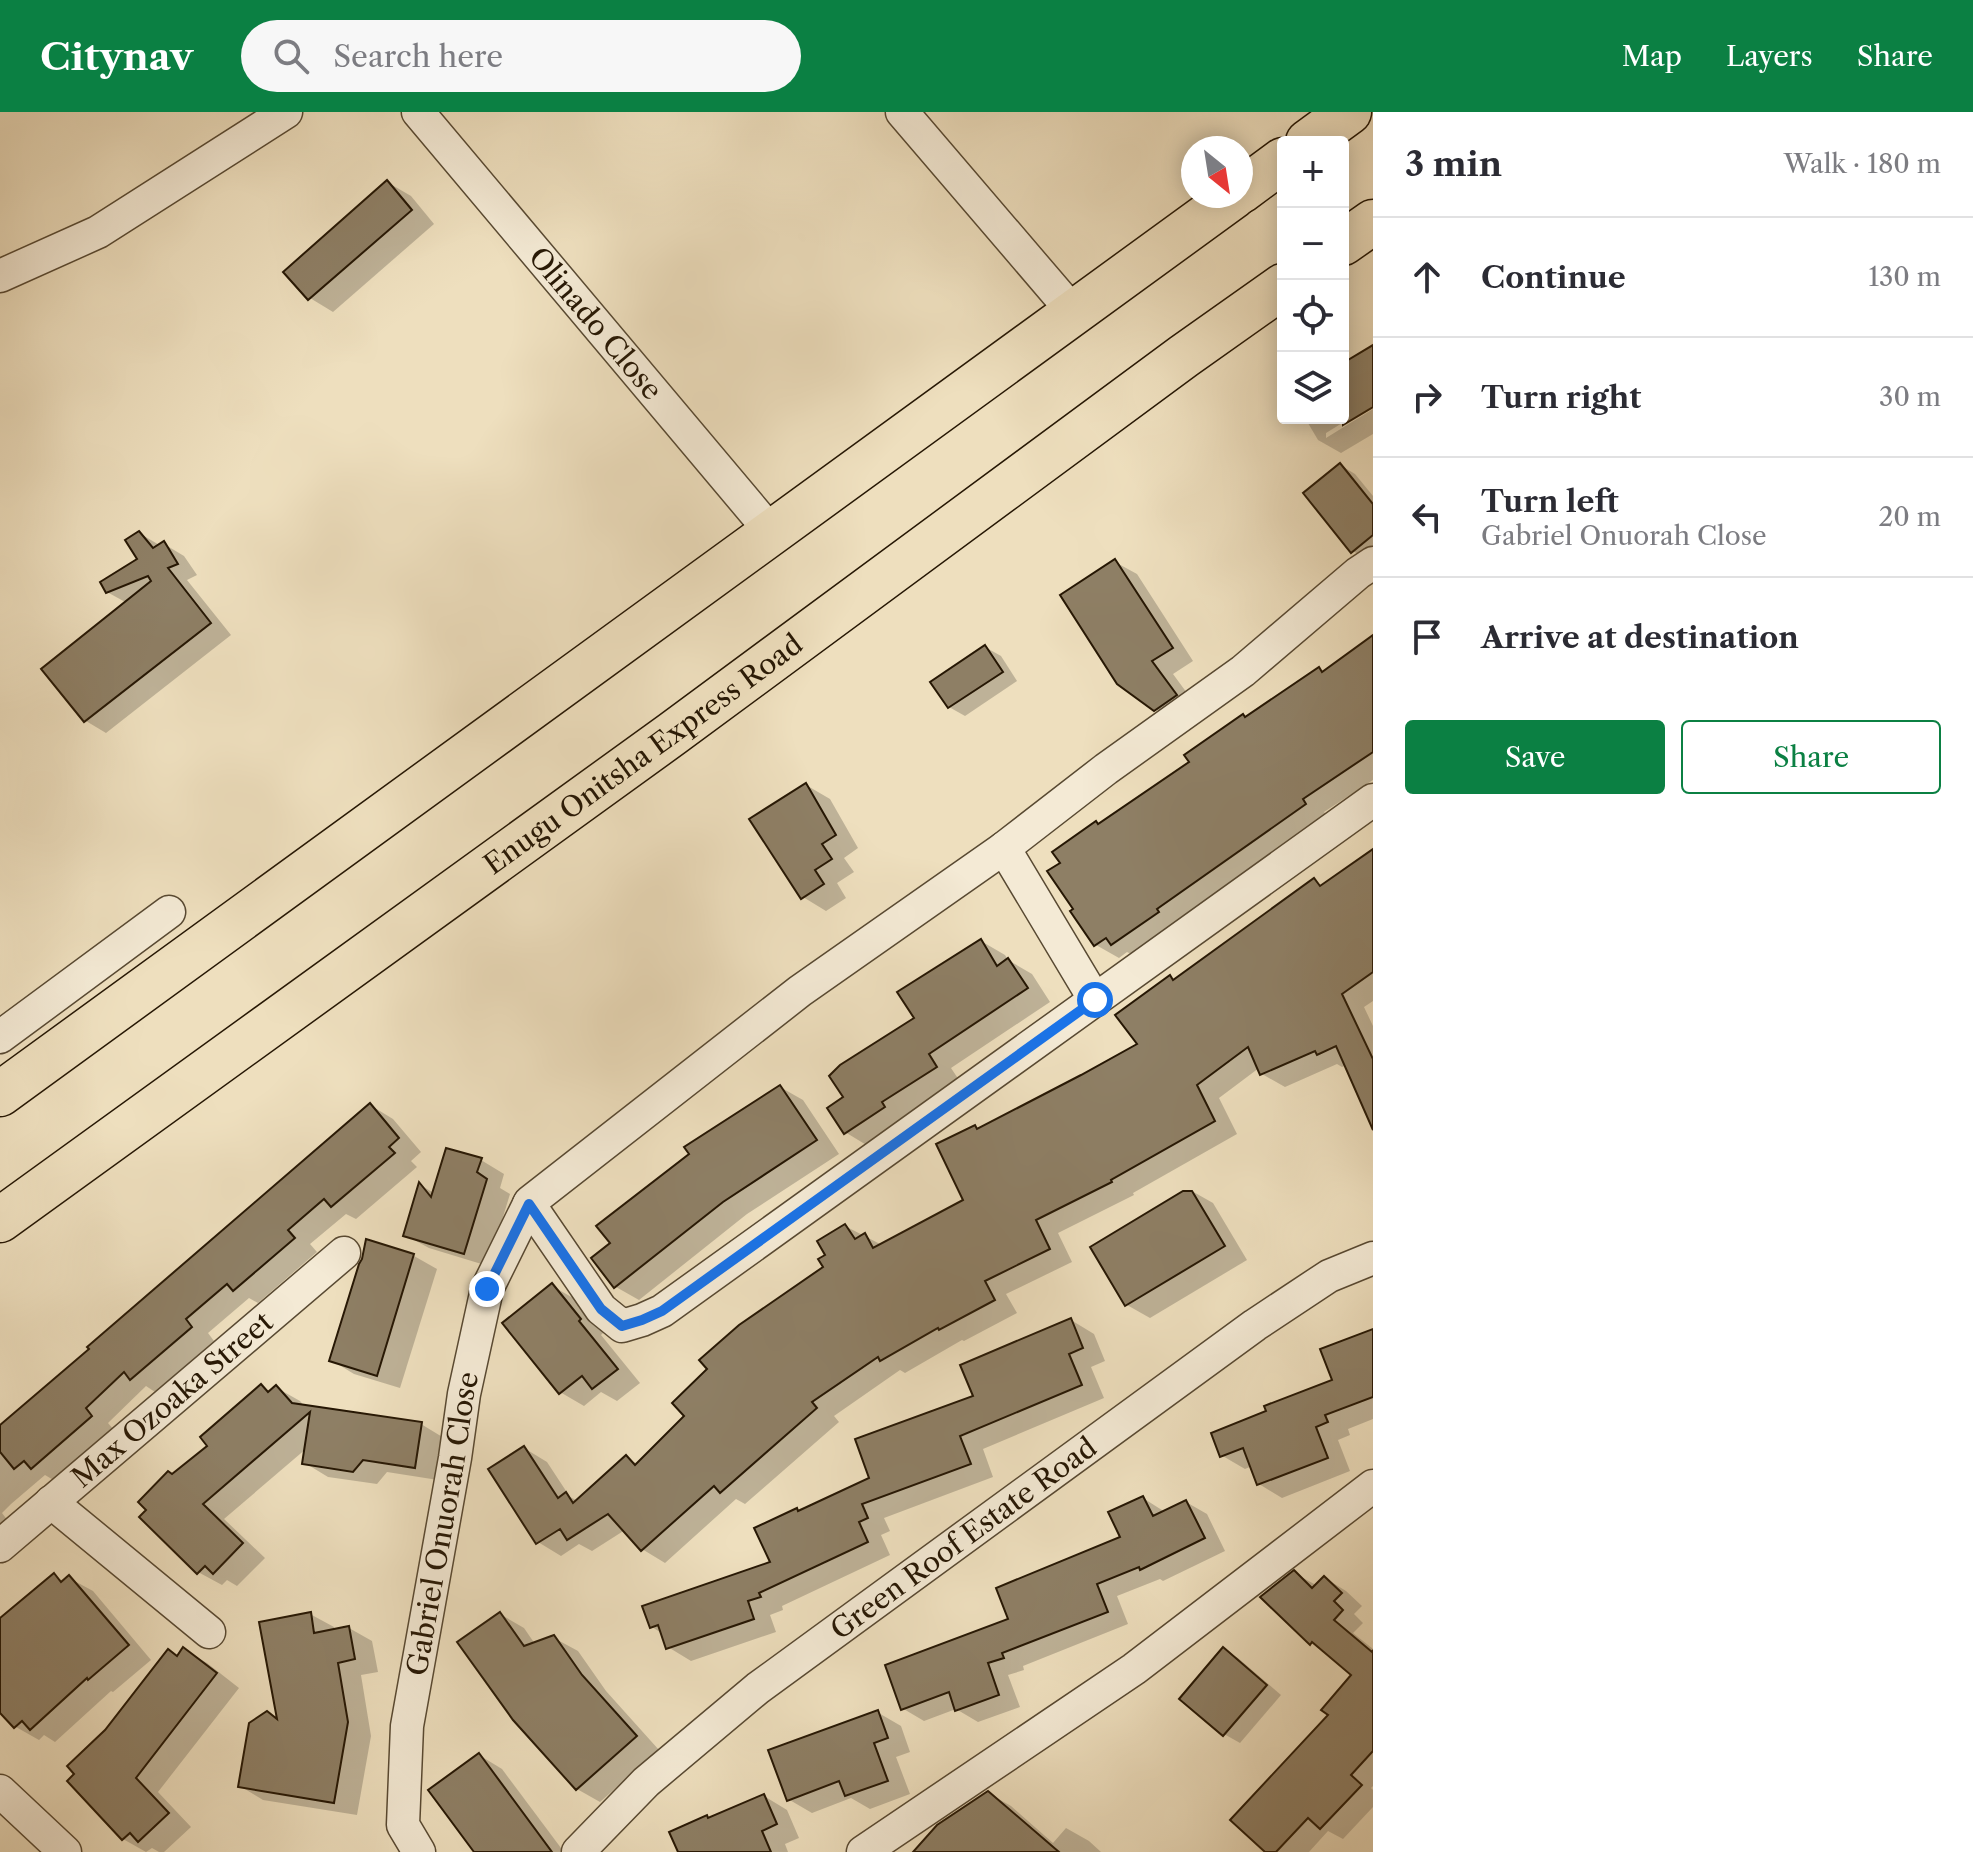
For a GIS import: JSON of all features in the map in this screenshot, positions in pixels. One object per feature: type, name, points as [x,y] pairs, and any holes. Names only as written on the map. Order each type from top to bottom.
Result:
[{"type":"highway","points":[[1316,136],[1349,112]]},
{"type":"highway","points":[[1253,182],[1277,164]]},
{"type":"highway","points":[[0,1094],[1218,208]]},
{"type":"highway","points":[[1349,239],[1373,222]]},
{"type":"highway","name":"Enugu Onitsha Express Road","points":[[3,1211],[660,743],[1277,290]]},
{"type":"street","points":[[0,276],[98,232],[286,112]]},
{"type":"street","name":"Olinado Close","points":[[418,112],[772,533]]},
{"type":"street","points":[[902,112],[1074,313]]},
{"type":"street","points":[[1366,568],[1243,671],[1106,769],[1004,848],[800,991],[530,1203],[601,1309],[622,1326],[662,1311],[1373,800]]},
{"type":"street","points":[[1004,848],[1095,1000]]},
{"type":"street","points":[[0,1037],[169,912]]},
{"type":"street","name":"Gabriel Onuorah Close","points":[[419,1852],[403,1825],[407,1726],[464,1394],[487,1289],[530,1203]]},
{"type":"street","name":"Max Ozoaka Street","points":[[0,1546],[344,1253]]},
{"type":"street","name":"Green Roof Estate Road","points":[[578,1852],[646,1782],[758,1688],[1255,1325],[1329,1276],[1373,1258]]},
{"type":"street","points":[[863,1852],[1134,1669],[1373,1486]]},
{"type":"street","points":[[51,1502],[209,1632]]},
{"type":"street","points":[[0,1791],[65,1852]]},
{"type":"building","points":[[387,180],[412,210],[308,300],[283,272]]},
{"type":"building","points":[[1373,345],[1373,407],[1349,421],[1349,359]]},
{"type":"building","points":[[1340,463],[1373,504],[1373,535],[1351,553],[1303,493]]},
{"type":"building","points":[[139,531],[153,548],[164,541],[178,564],[168,568],[211,623],[84,722],[41,669],[151,581],[148,576],[106,593],[100,582],[137,559],[125,540]]},
{"type":"building","points":[[1115,559],[1173,648],[1152,661],[1177,695],[1154,711],[1117,684],[1060,595]]},
{"type":"building","points":[[1373,635],[1373,752],[1303,799],[1306,804],[1157,909],[1159,912],[1111,945],[1106,938],[1094,946],[1047,871],[1060,863],[1052,852],[1189,762],[1184,755],[1243,714],[1245,717],[1319,667],[1322,672]]},
{"type":"building","points":[[985,645],[1003,672],[948,708],[930,682]]},
{"type":"building","points":[[806,783],[836,835],[822,844],[832,859],[815,870],[824,884],[801,899],[749,819]]},
{"type":"building","points":[[1373,849],[1373,972],[1342,994],[1373,1059],[1373,1130],[1336,1046],[1317,1055],[1315,1051],[1260,1075],[1248,1047],[1197,1085],[1215,1121],[1112,1182],[1036,1220],[1050,1249],[985,1281],[995,1300],[880,1361],[878,1357],[812,1402],[817,1408],[720,1493],[714,1486],[641,1551],[608,1514],[567,1540],[560,1529],[536,1544],[488,1469],[524,1446],[558,1498],[566,1492],[573,1503],[626,1455],[635,1465],[684,1416],[672,1403],[707,1369],[699,1360],[739,1325],[823,1267],[818,1259],[825,1255],[817,1241],[845,1224],[855,1239],[865,1233],[873,1248],[963,1200],[936,1144],[975,1125],[977,1129],[1137,1044],[1115,1015],[1170,975],[1173,980],[1314,878],[1320,886]]},
{"type":"building","points":[[981,939],[997,966],[1008,958],[1028,988],[929,1054],[937,1067],[882,1102],[885,1107],[844,1134],[827,1108],[843,1097],[829,1076],[840,1065],[914,1018],[897,992]]},
{"type":"building","points":[[780,1085],[817,1140],[723,1202],[614,1288],[591,1258],[610,1243],[596,1226],[689,1154],[684,1147]]},
{"type":"building","points":[[370,1103],[399,1138],[389,1147],[395,1153],[331,1207],[324,1199],[288,1230],[295,1238],[233,1291],[227,1284],[186,1319],[192,1327],[130,1380],[124,1372],[86,1408],[92,1416],[31,1469],[24,1461],[14,1469],[0,1452],[0,1425]]},
{"type":"building","points":[[446,1148],[482,1158],[477,1172],[487,1179],[464,1254],[403,1236],[419,1182],[431,1197]]},
{"type":"building","points":[[1183,1191],[1192,1191],[1225,1246],[1125,1306],[1090,1247]]},
{"type":"building","points":[[366,1239],[414,1254],[377,1376],[329,1361]]},
{"type":"building","points":[[552,1283],[618,1369],[592,1389],[582,1376],[559,1394],[502,1323]]},
{"type":"building","points":[[1071,1318],[1083,1348],[1069,1354],[1082,1385],[960,1436],[971,1464],[862,1504],[868,1518],[859,1522],[868,1542],[759,1593],[761,1597],[748,1601],[754,1619],[666,1649],[658,1625],[650,1628],[642,1606],[770,1562],[754,1528],[869,1478],[855,1439],[973,1396],[960,1365]]},
{"type":"building","points":[[1373,1329],[1373,1397],[1325,1415],[1328,1422],[1316,1427],[1328,1458],[1257,1485],[1243,1448],[1220,1457],[1211,1433],[1266,1411],[1264,1406],[1332,1380],[1320,1349]]},
{"type":"building","points":[[261,1384],[268,1392],[276,1385],[292,1403],[422,1422],[415,1468],[363,1460],[353,1472],[302,1464],[310,1412],[203,1504],[243,1543],[213,1574],[205,1566],[197,1574],[139,1517],[146,1510],[138,1502],[168,1471],[172,1474],[207,1446],[200,1437]]},
{"type":"building","points":[[1143,1496],[1153,1516],[1186,1500],[1205,1538],[1140,1570],[1139,1567],[1097,1584],[1108,1612],[1002,1653],[1004,1658],[988,1663],[999,1695],[955,1711],[949,1692],[901,1710],[885,1665],[1008,1619],[996,1588],[1120,1537],[1108,1512]]},
{"type":"building","points":[[1294,1570],[1312,1588],[1324,1576],[1342,1593],[1334,1601],[1343,1610],[1334,1620],[1373,1650],[1373,1751],[1351,1775],[1362,1785],[1320,1829],[1308,1818],[1276,1852],[1265,1852],[1230,1820],[1328,1715],[1321,1710],[1351,1675],[1312,1642],[1310,1645],[1260,1597]]},
{"type":"building","points":[[54,1573],[61,1582],[69,1575],[129,1645],[30,1730],[22,1721],[14,1728],[0,1713],[0,1618]]},
{"type":"building","points":[[311,1612],[314,1633],[349,1626],[355,1659],[338,1663],[348,1722],[334,1803],[238,1787],[249,1723],[267,1711],[277,1719],[259,1622]]},
{"type":"building","points":[[500,1612],[524,1646],[554,1635],[582,1675],[637,1736],[576,1790],[513,1720],[457,1642]]},
{"type":"building","points":[[183,1647],[217,1673],[136,1778],[169,1813],[138,1842],[130,1833],[122,1840],[67,1781],[74,1774],[67,1766],[105,1730],[168,1649],[177,1656]]},
{"type":"building","points":[[1223,1647],[1267,1685],[1223,1736],[1179,1699]]},
{"type":"building","points":[[878,1710],[888,1738],[874,1743],[888,1781],[845,1796],[839,1781],[787,1801],[768,1750]]},
{"type":"building","points":[[479,1753],[552,1852],[474,1852],[428,1790]]},
{"type":"building","points":[[988,1791],[1059,1852],[913,1852],[937,1825]]},
{"type":"building","points":[[764,1794],[777,1824],[762,1831],[771,1852],[678,1852],[669,1832]]},
{"type":"route","points":[[487,1289],[529,1204],[601,1309],[622,1326],[662,1311],[1095,1000]]}]
